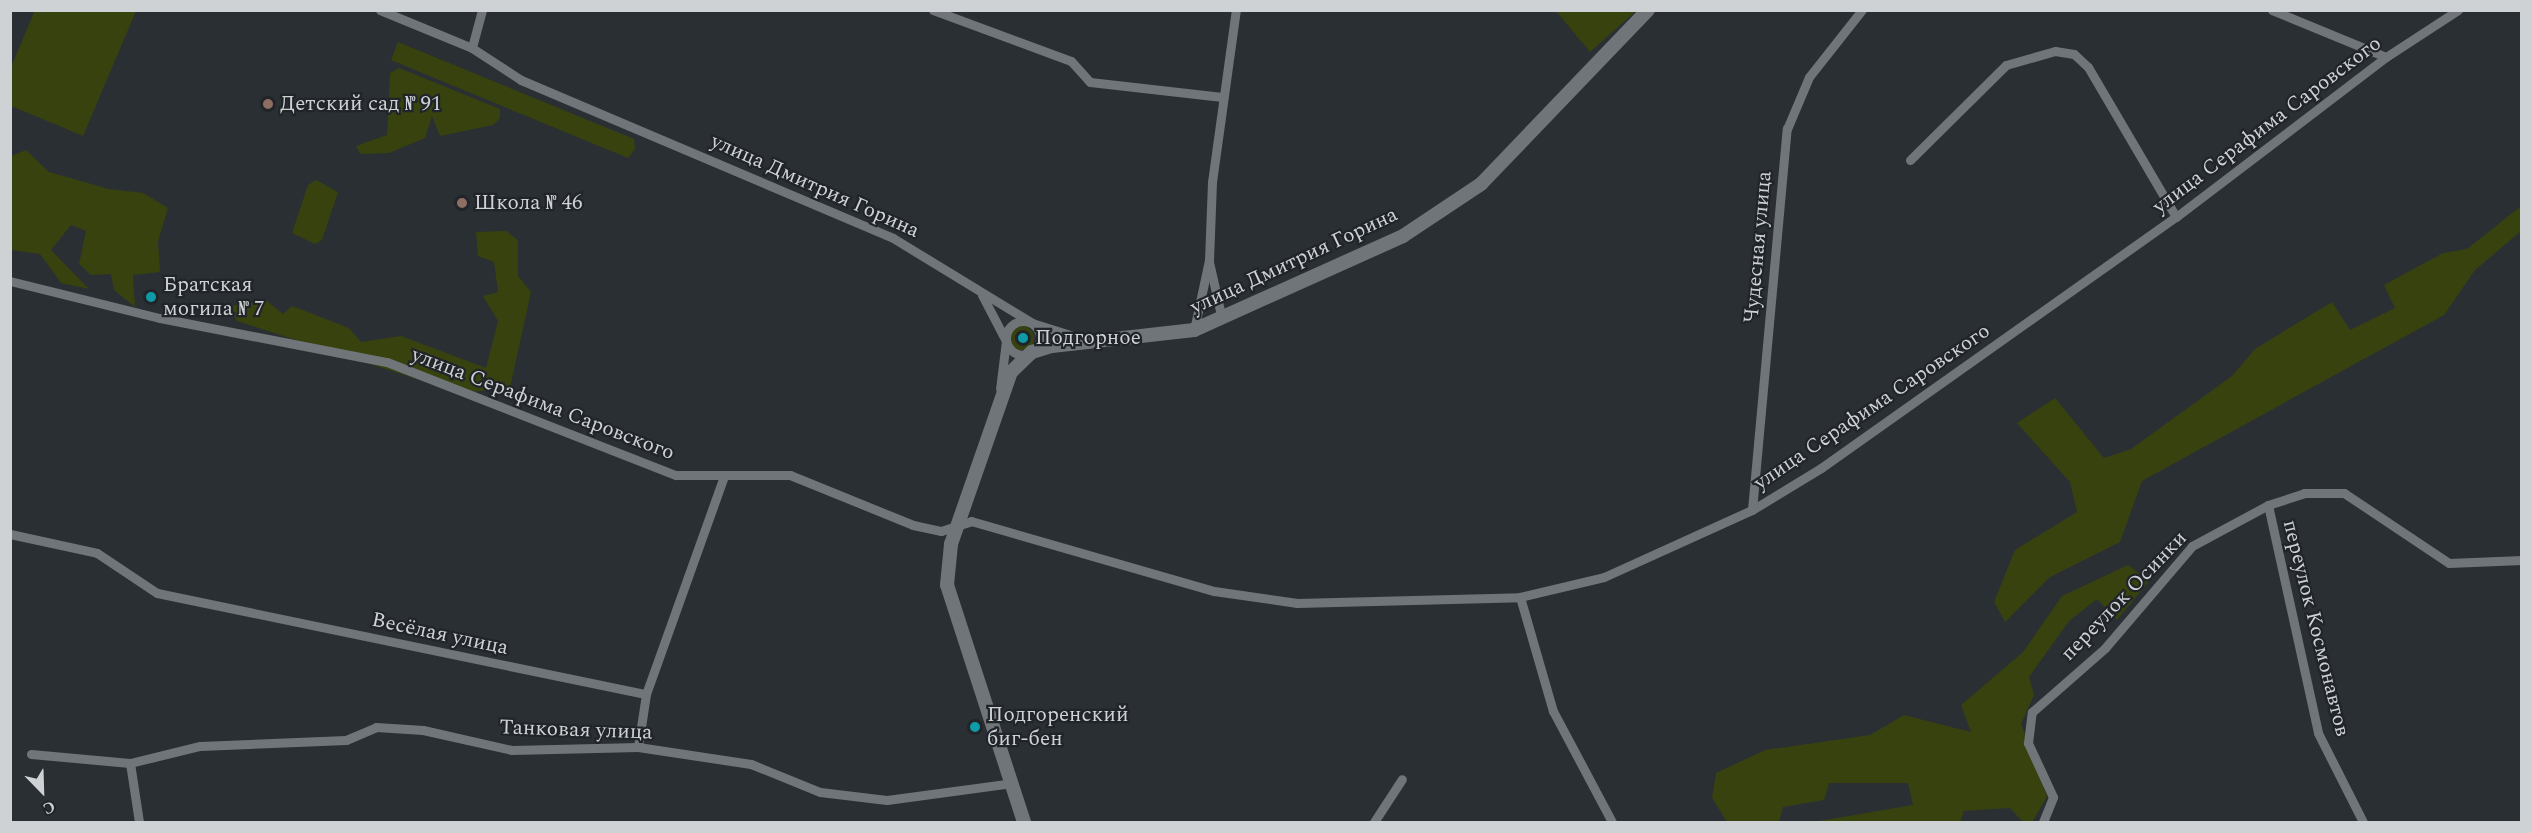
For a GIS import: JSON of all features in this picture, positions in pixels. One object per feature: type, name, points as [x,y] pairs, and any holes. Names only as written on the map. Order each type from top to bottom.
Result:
[{"type":"street","name":"улица Дмитрия Горина","points":[[380,10],[472,48],[521,80],[643,134],[893,238],[1032,323],[1089,340],[1194,330],[1353,261],[1448,209],[1529,137],[1648,10]]},
{"type":"street","points":[[472,48],[482,10]]},
{"type":"street","points":[[933,10],[1071,62],[1090,82],[1222,97]]},
{"type":"street","points":[[1194,330],[1209,260],[1222,97],[1236,10]]},
{"type":"street","name":"Чудесная улица","points":[[1752,510],[1787,129],[1809,77],[1862,10]]},
{"type":"street","points":[[2272,10],[2386,57]]},
{"type":"street","name":"улица Серафима Саровского","points":[[10,281],[160,318],[387,362],[676,475],[790,476],[913,525],[941,531],[971,521],[1214,591],[1297,603],[1520,597],[1604,577],[1752,510],[1821,468],[2176,217],[2386,57],[2458,10]]},
{"type":"street","points":[[1910,160],[2006,65],[2055,51],[2074,54],[2088,67],[2176,217]]},
{"type":"street","points":[[1209,260],[1222,319]]},
{"type":"street","points":[[977,289],[1016,353],[1032,352],[1089,340]]},
{"type":"street","points":[[999,395],[1011,372],[1032,352],[1040,337],[1032,323],[1011,325],[1006,340],[999,395],[948,565],[951,605],[1024,822]]},
{"type":"street","points":[[638,747],[646,694],[724,476]]},
{"type":"street","name":"переулок Осинки","points":[[2043,822],[2053,797],[2028,743],[2032,712],[2105,648],[2192,546],[2268,505],[2304,493],[2344,493],[2449,563],[2522,560]]},
{"type":"street","name":"переулок Космонавтов","points":[[2268,505],[2319,733],[2363,822]]},
{"type":"street","name":"Весёлая улица","points":[[10,534],[97,553],[158,593],[646,694]]},
{"type":"street","points":[[1520,597],[1553,711],[1612,822]]},
{"type":"street","name":"Танковая улица","points":[[31,754],[129,763],[200,746],[346,740],[376,726],[423,730],[512,750],[638,747],[751,764],[820,792],[887,800],[1012,783]]},
{"type":"street","points":[[129,763],[139,822]]},
{"type":"street","points":[[1374,822],[1402,779]]},
{"type":"green space","points":[[35,10],[136,11],[83,136],[11,106],[11,67]]},
{"type":"green space","points":[[1555,10],[1636,10],[1636,11],[1590,52]]},
{"type":"green space","points":[[398,42],[634,139],[635,149],[628,158],[391,60]]},
{"type":"green space","points":[[399,68],[500,109],[500,118],[493,125],[440,136],[432,116],[425,138],[389,153],[360,154],[356,146],[387,135],[390,73]]},
{"type":"green space","points":[[26,150],[49,172],[109,189],[143,193],[168,208],[158,241],[160,272],[133,275],[135,307],[114,290],[111,274],[91,275],[79,264],[86,231],[71,225],[51,250],[89,289],[61,283],[40,254],[11,250],[11,156]]},
{"type":"green space","points":[[316,180],[338,192],[322,240],[315,244],[292,233],[308,185]]},
{"type":"green space","points":[[2521,206],[2521,231],[2475,270],[2444,315],[2142,481],[2120,542],[2050,577],[2005,622],[1994,602],[2015,550],[2077,512],[2070,482],[2017,423],[2055,398],[2104,458],[2131,449],[2232,376],[2255,349],[2332,302],[2350,330],[2395,308],[2384,285],[2443,253],[2467,249]]},
{"type":"green space","points":[[506,231],[518,240],[518,276],[531,292],[510,388],[460,393],[237,321],[229,306],[267,301],[283,314],[292,306],[349,328],[361,342],[401,336],[486,368],[498,321],[483,296],[498,292],[494,262],[478,256],[476,232]]},
{"type":"green space","points":[[1022,326],[1031,329],[1034,338],[1031,347],[1022,350],[1013,347],[1010,338],[1013,329]]},
{"type":"green space","points":[[2128,565],[2149,581],[2117,620],[2097,599],[2069,621],[2029,677],[2034,695],[2021,724],[2047,797],[2032,822],[2023,822],[2010,808],[1964,811],[1960,822],[1819,821],[1913,805],[1908,783],[1829,783],[1824,800],[1783,807],[1779,822],[1727,822],[1712,798],[1716,773],[1765,750],[1870,735],[1904,715],[1971,732],[1961,705],[2023,652],[2062,596]]},
{"type":"place","name":"Детский сад № 91","points":[[268,104]]},
{"type":"place","name":"Школа № 46","points":[[462,203]]},
{"type":"place","name":"Братская могила № 7","points":[[151,297]]},
{"type":"place","name":"Подгорное","points":[[1023,338]]},
{"type":"place","name":"Подгоренский биг-бен","points":[[975,727]]}]
